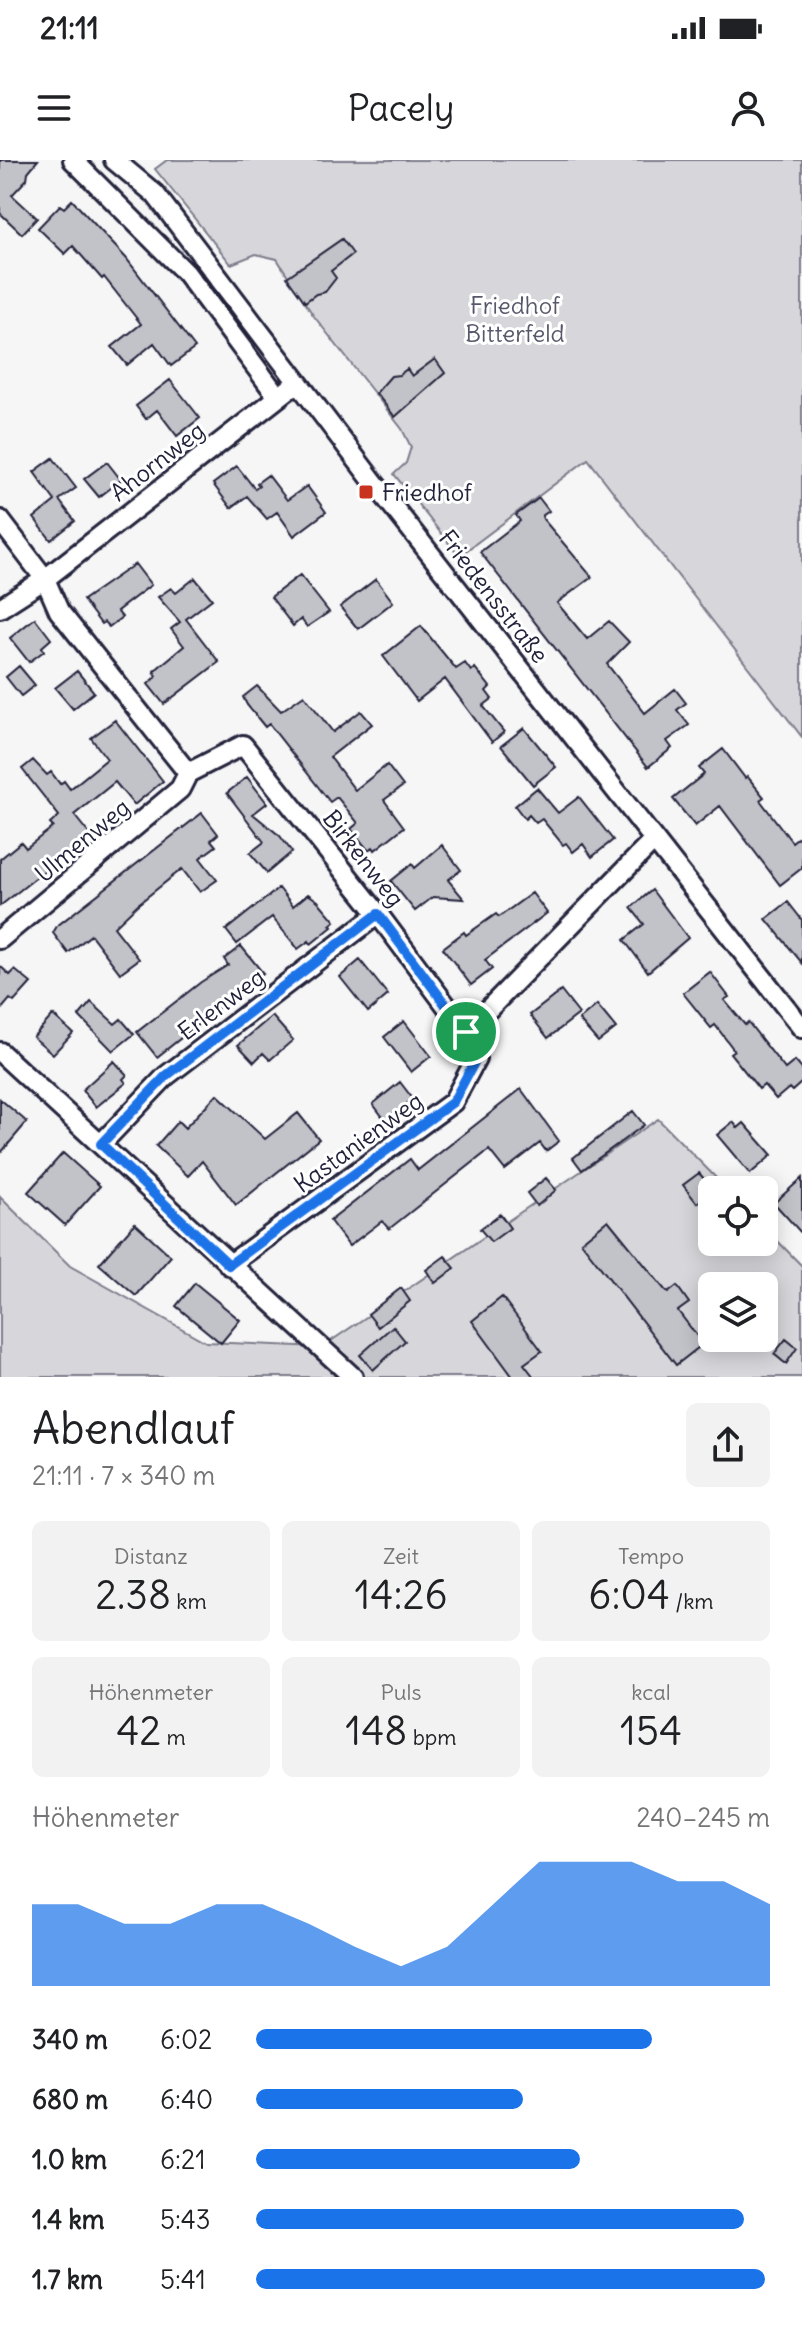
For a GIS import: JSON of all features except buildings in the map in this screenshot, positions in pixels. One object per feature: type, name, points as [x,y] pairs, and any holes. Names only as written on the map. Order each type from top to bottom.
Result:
[{"type":"street","points":[[73,160],[186,273],[278,397]]},
{"type":"street","name":"Friedensstraße","points":[[114,160],[155,194],[802,1028]]},
{"type":"street","name":"Ahornweg","points":[[0,608],[45,579],[298,382]]},
{"type":"street","points":[[0,520],[45,579],[59,611],[188,773]]},
{"type":"street","name":"Birkenweg","points":[[188,773],[243,745],[378,914],[466,1032]]},
{"type":"street","name":"Ulmenweg","points":[[0,939],[180,789],[188,773]]},
{"type":"street","points":[[466,1032],[654,840]]},
{"type":"street","name":"Erlenweg","points":[[101,1144],[166,1076],[378,914]]},
{"type":"street","name":"Kastanienweg","points":[[229,1265],[453,1102],[476,1059],[466,1032]]},
{"type":"street","points":[[0,1052],[353,1377]]},
{"type":"green space","name":"Friedhof Bitterfeld","points":[[167,160],[802,160],[802,737],[588,459],[459,556],[394,474],[406,463],[411,447],[402,429],[313,315],[277,259],[256,254],[231,264],[155,169]]},
{"type":"green space","points":[[658,1119],[714,1176],[698,1176],[698,1256],[778,1256],[778,1241],[802,1266],[802,1377],[0,1377],[0,1197],[70,1266],[206,1342],[322,1347]]},
{"type":"place","name":"Friedhof","points":[[366,492]]},
{"type":"route","points":[[378,914],[466,1032],[476,1059],[453,1102],[229,1265],[101,1144],[166,1076],[378,914]]}]
